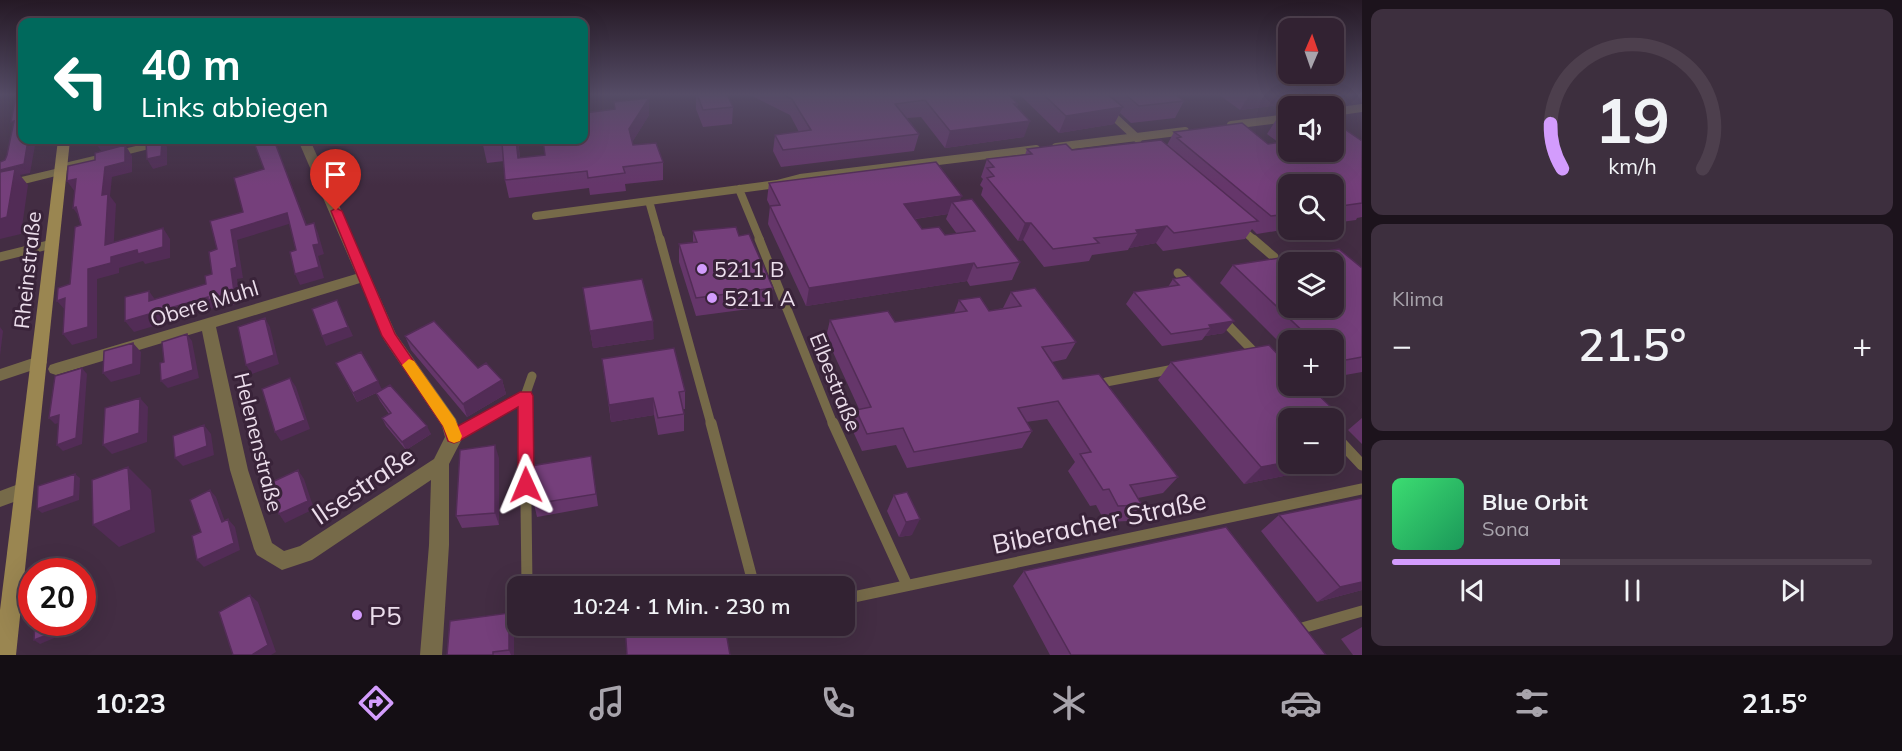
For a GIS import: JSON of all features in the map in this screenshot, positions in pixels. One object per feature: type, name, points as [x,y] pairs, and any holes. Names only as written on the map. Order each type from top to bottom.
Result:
[{"type":"main road","name":"Rheinstraße","points":[[5,655],[63,144]]},
{"type":"street","points":[[0,186],[158,144]]},
{"type":"street","points":[[306,144],[389,336],[450,424],[454,436],[440,464],[439,545],[431,655]]},
{"type":"street","name":"Obere Muhl","points":[[56,369],[364,277]]},
{"type":"street","name":"Helenenstraße","points":[[208,323],[239,470],[264,549],[282,561]]},
{"type":"street","points":[[0,375],[39,362]]},
{"type":"street","name":"Ilsestraße","points":[[282,561],[305,554],[440,464]]},
{"type":"street","points":[[0,499],[24,490]]},
{"type":"lane","points":[[1123,125],[1145,145]]},
{"type":"lane","points":[[1218,127],[1237,125]]},
{"type":"lane","points":[[536,216],[777,184],[800,178],[1195,130]]},
{"type":"lane","name":"Elbestraße","points":[[739,189],[837,433],[908,585]]},
{"type":"lane","points":[[649,201],[692,350],[751,576]]},
{"type":"lane","points":[[1231,220],[1274,257]]},
{"type":"lane","points":[[0,257],[52,244]]},
{"type":"lane","points":[[1178,273],[1201,297]]},
{"type":"lane","points":[[1217,313],[1263,362]]},
{"type":"lane","points":[[1244,356],[1256,354]]},
{"type":"lane","points":[[1106,382],[1186,367]]},
{"type":"lane","points":[[527,576],[525,396],[532,376]]},
{"type":"lane","points":[[454,436],[525,396]]},
{"type":"lane","points":[[1344,446],[1362,465]]},
{"type":"lane","name":"Biberacher Straße","points":[[855,597],[1362,489]]},
{"type":"lane","points":[[1295,630],[1362,611]]},
{"type":"building","points":[[13,125],[18,125],[18,144],[27,144],[24,164],[0,170],[0,162],[5,160]]},
{"type":"building","points":[[588,125],[632,125],[629,129],[633,145],[656,143],[663,162],[623,167],[625,173],[588,178],[587,171],[505,180],[502,144],[516,144],[518,158],[545,155],[544,144],[588,144]]},
{"type":"building","points":[[808,125],[911,125],[919,134],[783,150],[775,135],[811,130]]},
{"type":"building","points":[[945,125],[1001,125],[950,131]]},
{"type":"building","points":[[1244,125],[1268,144],[1278,142],[1278,162],[1344,162],[1344,129],[1362,141],[1362,203],[1344,206],[1344,174],[1278,174],[1278,215],[1271,216],[1177,138],[1181,137],[1174,132]]},
{"type":"building","points":[[1161,140],[1258,221],[1174,233],[1167,226],[1136,230],[1138,233],[1094,238],[1099,243],[1053,249],[1031,223],[1025,223],[987,178],[994,176],[987,168],[994,167],[987,159],[1032,154],[1027,149],[1066,144],[1072,150]]},
{"type":"building","points":[[146,144],[162,144],[161,156],[147,159]]},
{"type":"building","points":[[255,144],[276,144],[306,225],[314,223],[319,244],[313,245],[319,267],[295,274],[290,252],[296,250],[287,213],[231,230],[237,267],[231,269],[234,292],[208,300],[208,297],[125,321],[125,297],[149,291],[149,301],[206,284],[205,276],[212,274],[209,252],[217,249],[210,221],[243,212],[234,178],[264,169]]},
{"type":"building","points":[[125,145],[125,162],[105,167],[102,195],[108,194],[105,245],[163,228],[163,247],[138,254],[137,250],[111,257],[111,263],[88,269],[88,327],[63,334],[65,298],[57,301],[58,288],[70,284],[75,227],[81,225],[76,207],[73,208],[76,179],[67,181],[68,166],[95,160],[95,153]]},
{"type":"building","points":[[936,162],[962,196],[904,204],[922,229],[939,227],[945,235],[975,231],[952,202],[972,199],[1020,262],[977,268],[974,263],[809,288],[770,206],[780,205],[769,183]]},
{"type":"building","points":[[15,169],[7,217],[0,219],[0,172]]},
{"type":"building","points":[[736,227],[739,236],[749,234],[773,288],[696,298],[679,244],[697,242],[693,231]]},
{"type":"building","points":[[1339,249],[1343,252],[1319,252]]},
{"type":"building","points":[[1344,253],[1362,268],[1362,357],[1344,360],[1344,330],[1301,330],[1289,318],[1344,318]]},
{"type":"building","points":[[1278,258],[1278,308],[1233,265]]},
{"type":"building","points":[[1189,276],[1234,321],[1209,325],[1211,328],[1171,334],[1134,292],[1179,285],[1173,279]]},
{"type":"building","points":[[642,279],[653,321],[590,331],[583,288]]},
{"type":"building","points":[[1035,288],[1076,342],[1042,347],[1063,379],[1099,374],[1178,477],[1130,485],[1142,505],[1118,506],[1109,489],[1103,490],[1080,454],[1091,452],[1058,401],[1018,408],[1032,431],[914,452],[903,428],[867,434],[856,410],[871,407],[830,320],[888,311],[895,322],[967,311],[959,300],[980,297],[989,311],[1021,306],[1011,292]]},
{"type":"building","points":[[337,300],[348,327],[322,336],[312,309]]},
{"type":"building","points":[[265,318],[274,355],[246,365],[238,327]]},
{"type":"building","points":[[434,321],[478,368],[486,363],[502,380],[463,404],[405,336]]},
{"type":"building","points":[[187,334],[193,370],[161,381],[160,363],[164,362],[162,342]]},
{"type":"building","points":[[133,343],[133,364],[103,373],[104,351]]},
{"type":"building","points":[[1269,345],[1278,354],[1278,396],[1319,396],[1332,408],[1278,408],[1278,464],[1261,467],[1171,362]]},
{"type":"building","points":[[674,348],[685,391],[679,392],[684,414],[658,418],[653,398],[609,405],[602,359]]},
{"type":"building","points":[[361,352],[378,381],[353,393],[336,363]]},
{"type":"building","points":[[82,368],[76,438],[57,445],[59,415],[49,418],[55,376]]},
{"type":"building","points":[[290,378],[305,420],[275,432],[262,389]]},
{"type":"building","points":[[390,385],[427,426],[402,442],[382,418],[391,413],[376,393]]},
{"type":"building","points":[[140,398],[139,433],[103,445],[105,408]]},
{"type":"building","points":[[204,425],[207,446],[175,458],[173,436]]},
{"type":"building","points":[[495,445],[495,513],[456,516],[460,450]]},
{"type":"building","points":[[591,456],[596,494],[534,504],[531,466]]},
{"type":"building","points":[[128,467],[131,510],[93,525],[92,480]]},
{"type":"building","points":[[298,470],[308,501],[279,514],[270,483]]},
{"type":"building","points":[[75,474],[74,496],[37,509],[38,486]]},
{"type":"building","points":[[210,490],[222,522],[228,519],[234,543],[197,560],[192,536],[201,532],[190,500]]},
{"type":"building","points":[[907,492],[920,519],[906,522],[894,495]]},
{"type":"building","points":[[1362,498],[1362,582],[1340,587],[1279,515]]},
{"type":"building","points":[[1226,527],[1326,655],[1071,655],[1024,571]]},
{"type":"building","points":[[250,595],[268,645],[252,655],[233,655],[219,612]]},
{"type":"building","points":[[507,613],[509,650],[493,652],[493,655],[447,655],[450,621]]},
{"type":"building","points":[[626,636],[727,636],[730,655],[627,655]]},
{"type":"slow traffic","points":[[409,365],[450,424],[454,436]]},
{"type":"place","name":"5211 B","points":[[702,269]]},
{"type":"place","name":"5211 A","points":[[712,298]]},
{"type":"place","name":"P5","points":[[357,615]]},
{"type":"route","points":[[336,211],[389,336],[450,424],[454,436],[525,396],[526,485]]}]
